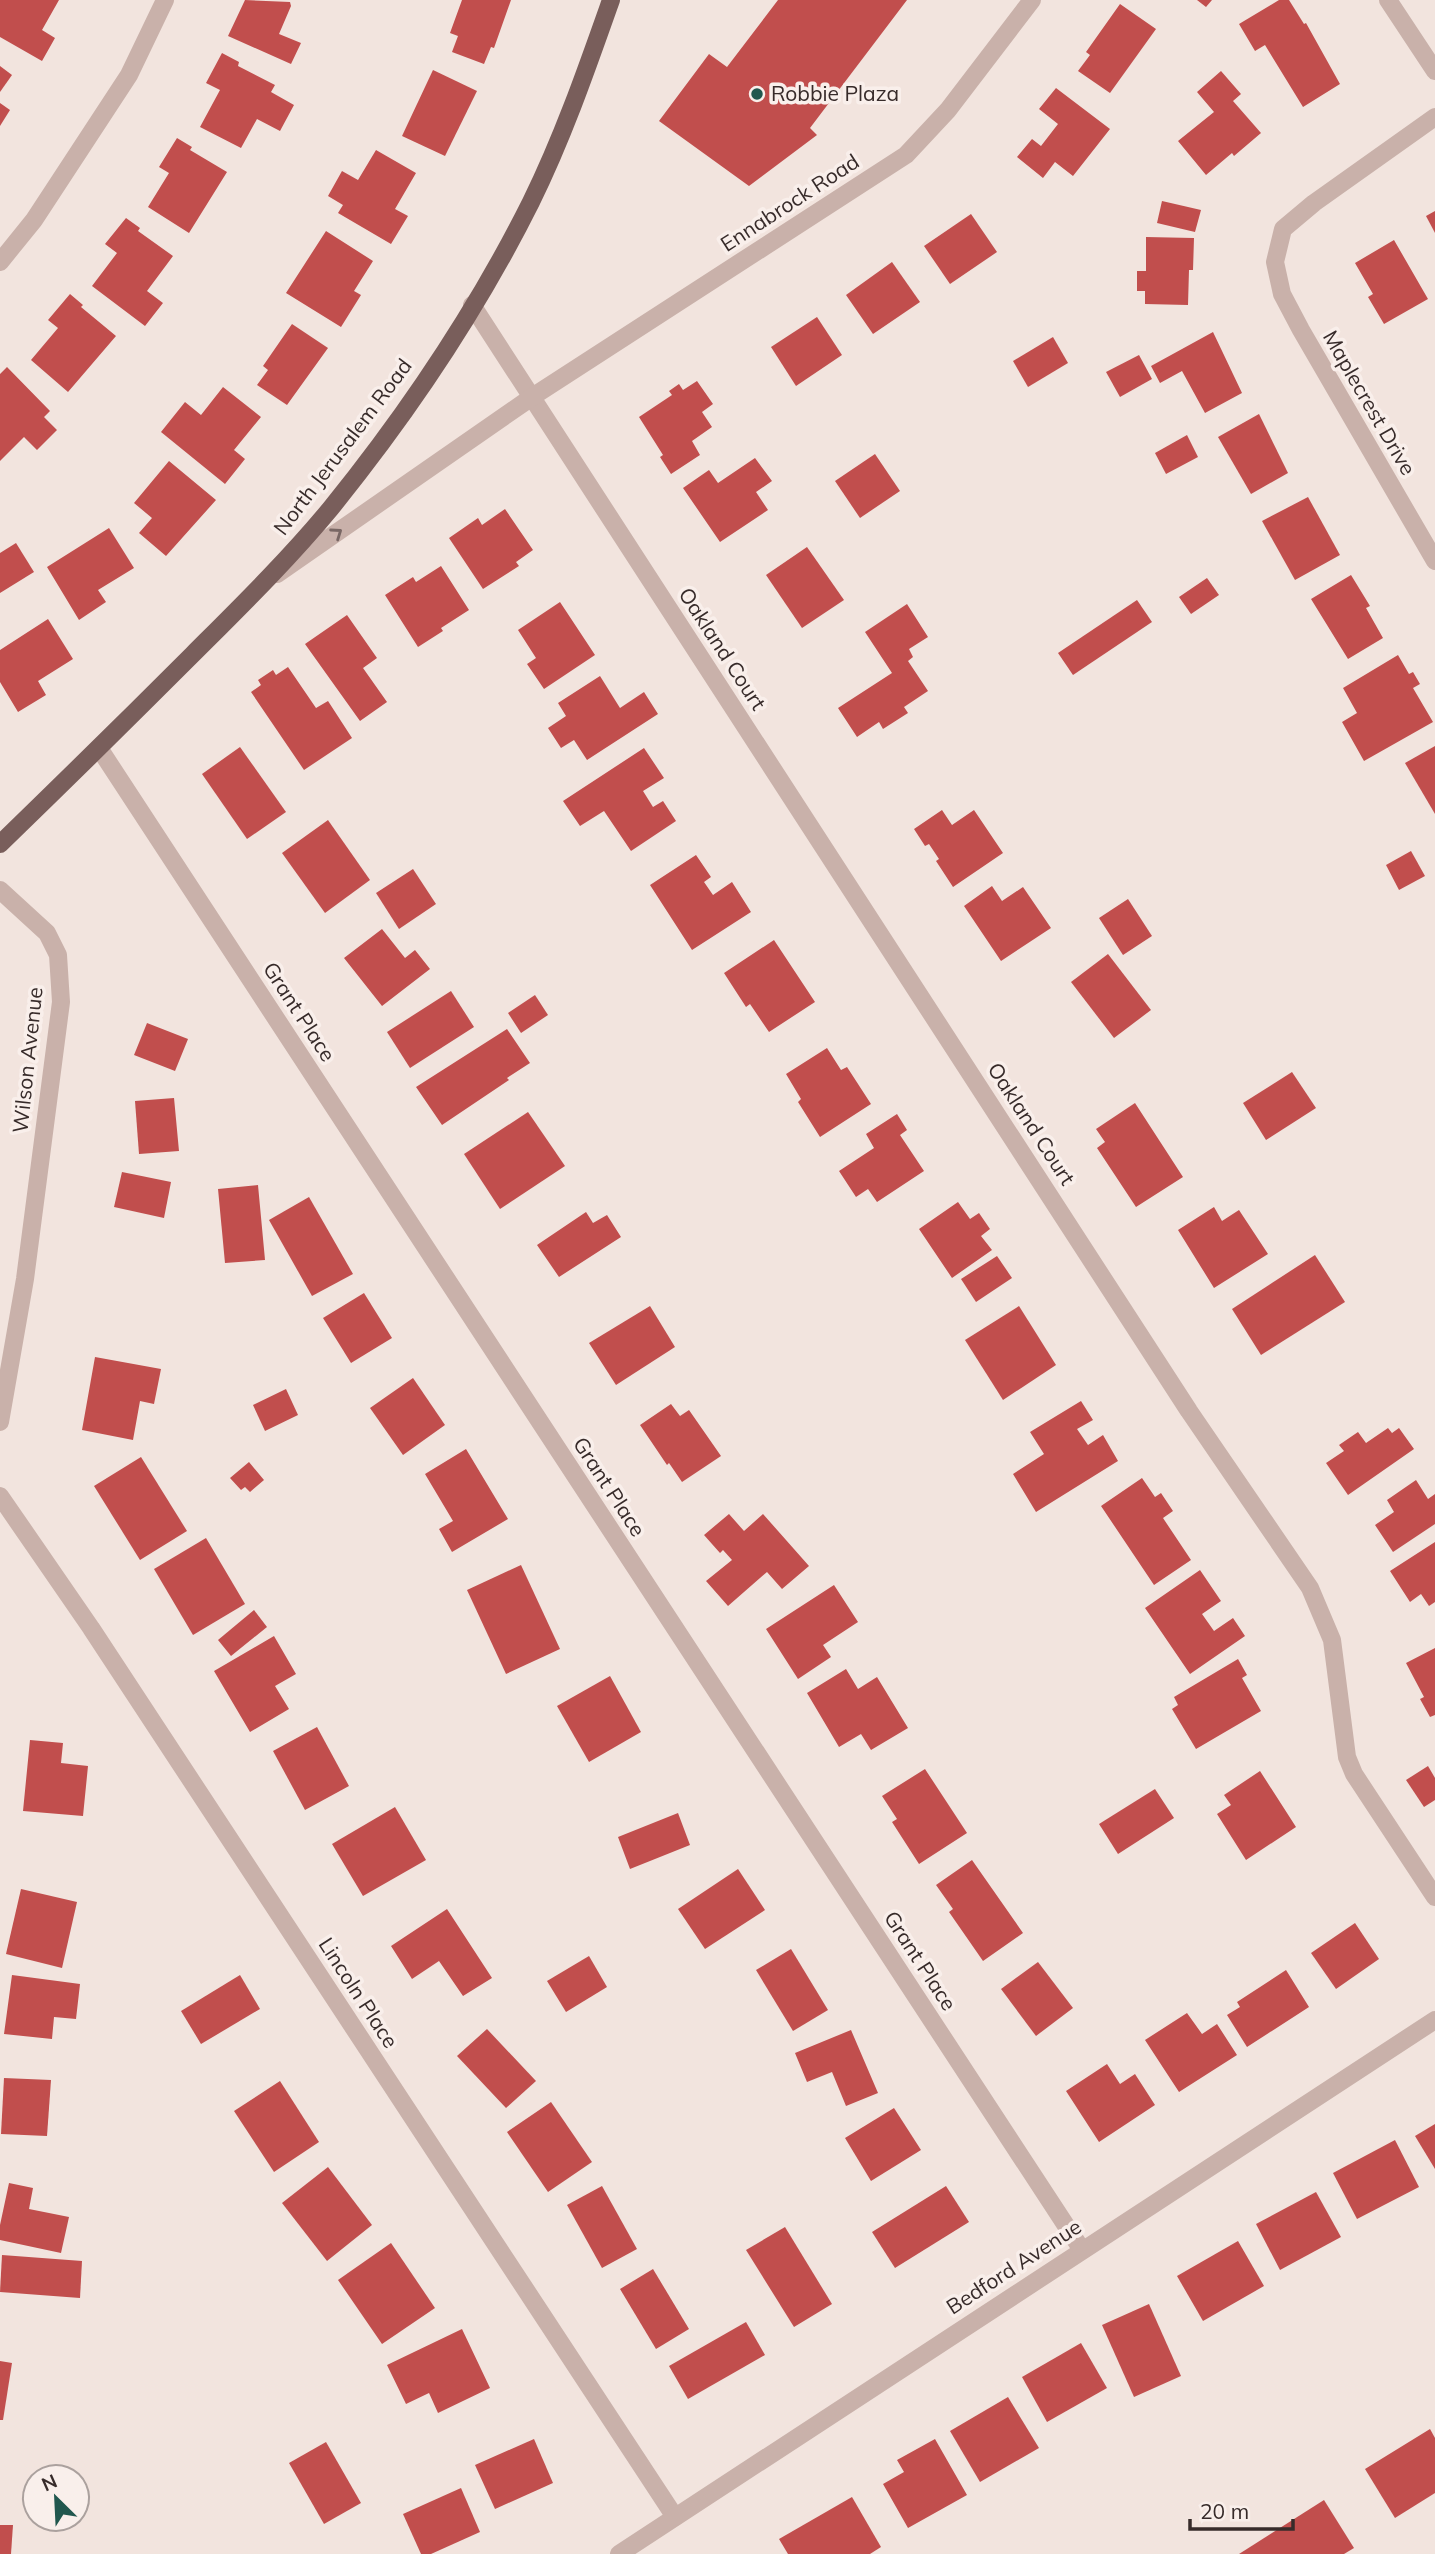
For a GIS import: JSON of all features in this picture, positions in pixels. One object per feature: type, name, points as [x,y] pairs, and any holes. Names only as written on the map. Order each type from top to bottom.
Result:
[{"type":"main road","name":"North Jerusalem Road","points":[[0,844],[261,586],[299,545],[360,470],[419,389],[472,305],[531,202],[564,130],[611,0]]},
{"type":"street","points":[[0,262],[34,220],[129,75],[165,0]]},
{"type":"street","name":"Ennabrock Road","points":[[261,586],[532,397],[906,155],[948,110],[1032,0]]},
{"type":"street","points":[[1388,0],[1435,72]]},
{"type":"street","name":"Maplecrest Drive","points":[[1435,117],[1314,203],[1283,229],[1275,262],[1282,294],[1301,330],[1435,561]]},
{"type":"street","points":[[472,305],[532,397]]},
{"type":"street","name":"Oakland Court","points":[[532,397],[1189,1410],[1310,1588],[1332,1640],[1347,1757],[1354,1774],[1435,1897]]},
{"type":"street","name":"Grant Place","points":[[99,748],[1082,2250]]},
{"type":"street","name":"Wilson Avenue","points":[[0,890],[47,933],[58,955],[61,1002],[25,1279],[0,1422]]},
{"type":"street","name":"Lincoln Place","points":[[0,1496],[98,1640],[675,2517]]},
{"type":"street","name":"Bedford Avenue","points":[[619,2554],[1435,2020]]},
{"type":"building","points":[[0,0],[59,0],[42,30],[55,38],[42,61],[0,37]]},
{"type":"building","points":[[245,0],[290,2],[291,6],[279,34],[301,43],[291,64],[228,36]]},
{"type":"building","points":[[462,0],[511,0],[494,48],[491,47],[484,64],[452,52],[458,36],[450,33]]},
{"type":"building","name":"Robbie Plaza","points":[[778,0],[907,0],[810,128],[817,135],[749,186],[659,121],[709,54],[727,67]]},
{"type":"building","points":[[1197,0],[1212,0],[1206,7]]},
{"type":"building","points":[[1279,0],[1289,0],[1304,24],[1306,23],[1340,84],[1303,107],[1265,45],[1255,51],[1239,24]]},
{"type":"building","points":[[1120,4],[1156,29],[1110,93],[1078,71],[1090,55],[1086,52]]},
{"type":"building","points":[[222,53],[239,62],[238,66],[275,85],[271,92],[294,105],[280,131],[257,119],[241,148],[200,127],[220,90],[206,83]]},
{"type":"building","points":[[0,66],[12,75],[0,92]]},
{"type":"building","points":[[433,70],[477,91],[445,156],[402,136]]},
{"type":"building","points":[[1221,71],[1241,94],[1233,101],[1261,133],[1206,175],[1178,141],[1214,112],[1197,92]]},
{"type":"building","points":[[1056,88],[1110,129],[1073,176],[1055,162],[1043,178],[1017,157],[1032,139],[1041,146],[1058,124],[1039,109]]},
{"type":"building","points":[[0,103],[10,110],[0,126]]},
{"type":"building","points":[[177,138],[192,147],[190,150],[227,172],[189,233],[148,207],[169,173],[159,167]]},
{"type":"building","points":[[376,150],[416,173],[395,209],[408,216],[391,244],[338,213],[343,205],[328,196],[342,171],[358,180]]},
{"type":"building","points":[[1162,201],[1201,210],[1195,232],[1157,223]]},
{"type":"building","points":[[1435,211],[1435,233],[1426,216]]},
{"type":"building","points":[[971,214],[997,252],[950,284],[924,246]]},
{"type":"building","points":[[126,218],[140,228],[138,231],[173,256],[147,291],[163,303],[145,326],[92,286],[117,253],[105,244]]},
{"type":"building","points":[[326,231],[373,261],[354,291],[361,295],[341,327],[286,293]]},
{"type":"building","points":[[1146,237],[1194,238],[1193,270],[1189,270],[1188,305],[1145,304],[1145,291],[1137,291],[1137,271],[1146,271]]},
{"type":"building","points":[[1394,240],[1428,299],[1384,324],[1368,297],[1373,294],[1355,263]]},
{"type":"building","points":[[892,262],[920,302],[873,334],[846,295]]},
{"type":"building","points":[[70,294],[83,305],[81,307],[116,336],[68,392],[31,360],[58,328],[48,320]]},
{"type":"building","points":[[817,317],[842,355],[796,386],[771,347]]},
{"type":"building","points":[[292,324],[328,348],[287,405],[257,385],[268,370],[263,366]]},
{"type":"building","points":[[1213,332],[1242,393],[1205,413],[1182,371],[1160,383],[1151,366]]},
{"type":"building","points":[[1053,337],[1068,363],[1028,387],[1013,361]]},
{"type":"building","points":[[1139,355],[1152,379],[1120,397],[1106,372]]},
{"type":"building","points":[[7,367],[50,411],[44,417],[57,430],[37,450],[24,437],[0,461],[0,374]]},
{"type":"building","points":[[697,381],[713,404],[702,412],[712,427],[692,441],[700,455],[671,474],[660,457],[663,455],[639,417],[672,395],[669,391],[679,384],[683,390]]},
{"type":"building","points":[[223,387],[261,417],[234,450],[245,459],[225,484],[161,432],[185,402],[201,415]]},
{"type":"building","points":[[1259,414],[1288,473],[1251,494],[1218,437]]},
{"type":"building","points":[[1187,435],[1198,457],[1166,474],[1155,453]]},
{"type":"building","points":[[875,454],[900,491],[860,518],[835,481]]},
{"type":"building","points":[[755,458],[772,481],[756,492],[768,510],[720,542],[683,488],[709,470],[718,483]]},
{"type":"building","points":[[169,461],[216,500],[166,556],[139,533],[152,518],[134,503]]},
{"type":"building","points":[[1308,497],[1340,555],[1295,580],[1262,521]]},
{"type":"building","points":[[505,509],[533,550],[516,562],[519,566],[483,589],[449,538],[478,518],[482,525]]},
{"type":"building","points":[[109,528],[134,568],[98,590],[106,602],[79,620],[47,567]]},
{"type":"building","points":[[16,543],[34,572],[0,593],[0,553]]},
{"type":"building","points":[[807,547],[844,600],[802,628],[766,575]]},
{"type":"building","points":[[441,566],[469,610],[418,647],[385,595],[413,577],[416,582]]},
{"type":"building","points":[[1351,575],[1370,606],[1366,608],[1383,638],[1348,659],[1311,599]]},
{"type":"building","points":[[1207,578],[1219,595],[1191,614],[1179,597]]},
{"type":"building","points":[[1137,600],[1152,622],[1073,675],[1058,653]]},
{"type":"building","points":[[560,602],[595,655],[544,689],[527,664],[536,658],[518,630]]},
{"type":"building","points":[[907,604],[928,637],[909,649],[913,657],[908,661],[928,691],[904,707],[908,713],[883,729],[879,722],[857,737],[838,708],[892,673],[865,632]]},
{"type":"building","points":[[347,615],[377,658],[363,668],[387,702],[360,721],[305,644]]},
{"type":"building","points":[[48,619],[73,659],[38,681],[46,695],[18,712],[0,682],[0,650]]},
{"type":"building","points":[[1398,655],[1409,674],[1413,672],[1420,684],[1413,688],[1433,722],[1364,761],[1342,722],[1357,713],[1343,688]]},
{"type":"building","points":[[288,667],[316,708],[328,701],[352,738],[304,770],[251,692],[261,685],[258,680],[273,670],[276,675]]},
{"type":"building","points":[[600,676],[620,708],[644,692],[658,714],[587,760],[574,740],[561,748],[548,728],[566,716],[558,703]]},
{"type":"building","points":[[1435,746],[1435,814],[1405,763]]},
{"type":"building","points":[[240,747],[286,812],[247,839],[202,774]]},
{"type":"building","points":[[644,748],[664,778],[643,791],[653,807],[663,801],[676,821],[631,851],[604,811],[580,826],[563,801]]},
{"type":"building","points":[[942,810],[952,825],[974,810],[1003,853],[953,887],[936,861],[939,859],[929,844],[925,846],[914,829]]},
{"type":"building","points":[[328,820],[370,880],[325,913],[282,853]]},
{"type":"building","points":[[1411,851],[1425,876],[1399,890],[1386,865]]},
{"type":"building","points":[[696,855],[711,877],[704,882],[713,895],[732,882],[751,912],[692,950],[650,885]]},
{"type":"building","points":[[413,869],[436,904],[399,929],[376,893]]},
{"type":"building","points":[[992,886],[1002,901],[1023,887],[1051,928],[1001,961],[964,906]]},
{"type":"building","points":[[1128,899],[1152,936],[1123,955],[1099,918]]},
{"type":"building","points":[[382,929],[405,958],[415,950],[430,969],[382,1006],[344,958]]},
{"type":"building","points":[[774,940],[815,1002],[769,1032],[750,1004],[746,1007],[724,973]]},
{"type":"building","points":[[1108,954],[1151,1010],[1114,1038],[1071,982]]},
{"type":"building","points":[[451,991],[474,1027],[410,1068],[387,1032]]},
{"type":"building","points":[[535,995],[548,1015],[521,1033],[508,1013]]},
{"type":"building","points":[[147,1023],[188,1039],[175,1071],[134,1055]]},
{"type":"building","points":[[507,1029],[530,1063],[442,1125],[416,1087]]},
{"type":"building","points":[[827,1048],[841,1070],[847,1067],[871,1104],[820,1137],[798,1102],[801,1099],[786,1074]]},
{"type":"building","points":[[1292,1072],[1316,1108],[1266,1140],[1243,1103]]},
{"type":"building","points":[[174,1098],[179,1151],[139,1154],[135,1101]]},
{"type":"building","points":[[1135,1103],[1183,1177],[1136,1207],[1097,1148],[1105,1142],[1096,1129]]},
{"type":"building","points":[[528,1112],[565,1166],[500,1209],[464,1154]]},
{"type":"building","points":[[897,1114],[907,1130],[900,1135],[924,1171],[877,1202],[868,1189],[856,1197],[839,1171],[874,1148],[866,1134]]},
{"type":"building","points":[[122,1172],[171,1182],[164,1218],[114,1207]]},
{"type":"building","points":[[258,1185],[265,1260],[225,1263],[218,1189]]},
{"type":"building","points":[[309,1197],[353,1274],[312,1296],[269,1220]]},
{"type":"building","points":[[958,1202],[970,1219],[979,1213],[990,1229],[981,1236],[992,1250],[952,1278],[919,1229]]},
{"type":"building","points":[[1214,1207],[1222,1221],[1239,1210],[1268,1254],[1214,1288],[1178,1230]]},
{"type":"building","points":[[586,1212],[593,1223],[607,1215],[621,1237],[559,1277],[537,1245]]},
{"type":"building","points":[[1315,1255],[1345,1302],[1261,1355],[1232,1309]]},
{"type":"building","points":[[997,1256],[1012,1278],[976,1302],[961,1279]]},
{"type":"building","points":[[364,1293],[392,1338],[351,1363],[323,1318]]},
{"type":"building","points":[[650,1306],[675,1347],[616,1385],[589,1343]]},
{"type":"building","points":[[1019,1306],[1056,1365],[1003,1400],[965,1340]]},
{"type":"building","points":[[95,1357],[161,1369],[154,1404],[140,1401],[133,1440],[82,1430]]},
{"type":"building","points":[[413,1378],[445,1425],[403,1455],[370,1408]]},
{"type":"building","points":[[286,1389],[298,1415],[265,1431],[253,1405]]},
{"type":"building","points":[[1081,1401],[1093,1420],[1077,1429],[1088,1445],[1103,1435],[1118,1461],[1036,1512],[1013,1474],[1044,1454],[1030,1432]]},
{"type":"building","points":[[671,1404],[680,1416],[689,1410],[721,1456],[682,1482],[640,1425]]},
{"type":"building","points":[[1388,1428],[1392,1433],[1399,1428],[1414,1449],[1348,1495],[1326,1463],[1344,1451],[1339,1445],[1358,1432],[1366,1443]]},
{"type":"building","points":[[466,1449],[508,1519],[452,1552],[439,1529],[453,1521],[425,1474]]},
{"type":"building","points":[[141,1457],[187,1531],[140,1560],[94,1486]]},
{"type":"building","points":[[249,1462],[264,1480],[250,1492],[245,1487],[241,1490],[230,1478]]},
{"type":"building","points":[[1142,1478],[1155,1497],[1161,1493],[1173,1511],[1163,1518],[1191,1560],[1154,1585],[1101,1506]]},
{"type":"building","points":[[1416,1480],[1428,1499],[1435,1494],[1435,1524],[1393,1552],[1375,1525],[1394,1512],[1387,1500]]},
{"type":"building","points":[[729,1514],[744,1531],[763,1514],[809,1566],[782,1589],[767,1572],[728,1606],[706,1581],[732,1560],[723,1550],[720,1553],[704,1535]]},
{"type":"building","points":[[206,1538],[245,1604],[193,1635],[154,1569]]},
{"type":"building","points":[[1435,1542],[1435,1602],[1429,1606],[1421,1594],[1410,1602],[1390,1571]]},
{"type":"building","points":[[521,1565],[560,1649],[506,1674],[467,1590]]},
{"type":"building","points":[[1200,1570],[1221,1601],[1202,1614],[1214,1631],[1233,1618],[1245,1636],[1190,1674],[1145,1608]]},
{"type":"building","points":[[834,1585],[858,1622],[823,1645],[831,1657],[798,1679],[766,1629]]},
{"type":"building","points":[[254,1610],[267,1627],[231,1656],[218,1640]]},
{"type":"building","points":[[274,1636],[296,1674],[275,1686],[289,1709],[250,1732],[214,1671]]},
{"type":"building","points":[[1435,1648],[1435,1715],[1430,1717],[1420,1699],[1424,1697],[1406,1663]]},
{"type":"building","points":[[1238,1659],[1247,1675],[1242,1678],[1261,1711],[1196,1749],[1172,1709],[1178,1705],[1174,1697]]},
{"type":"building","points":[[846,1669],[858,1689],[877,1677],[908,1728],[871,1750],[861,1734],[839,1747],[807,1693]]},
{"type":"building","points":[[610,1676],[641,1732],[589,1762],[557,1706]]},
{"type":"building","points":[[317,1727],[349,1786],[305,1810],[273,1751]]},
{"type":"building","points":[[30,1740],[63,1743],[61,1763],[88,1766],[83,1816],[23,1811]]},
{"type":"building","points":[[1428,1766],[1435,1778],[1435,1800],[1424,1807],[1406,1780]]},
{"type":"building","points":[[925,1769],[967,1833],[919,1864],[892,1822],[897,1819],[882,1796]]},
{"type":"building","points":[[1260,1771],[1296,1827],[1246,1860],[1217,1814],[1231,1805],[1224,1795]]},
{"type":"building","points":[[1155,1789],[1174,1818],[1118,1854],[1099,1824]]},
{"type":"building","points":[[395,1807],[426,1860],[363,1896],[332,1844]]},
{"type":"building","points":[[678,1813],[690,1845],[630,1869],[618,1837]]},
{"type":"building","points":[[972,1860],[1023,1933],[983,1961],[949,1912],[953,1909],[936,1885]]},
{"type":"building","points":[[738,1869],[765,1910],[705,1949],[678,1909]]},
{"type":"building","points":[[21,1889],[77,1902],[62,1968],[6,1954]]},
{"type":"building","points":[[447,1909],[492,1978],[463,1996],[439,1961],[412,1979],[391,1946]]},
{"type":"building","points":[[1355,1923],[1379,1959],[1336,1989],[1311,1953]]},
{"type":"building","points":[[791,1949],[828,2010],[793,2031],[756,1970]]},
{"type":"building","points":[[589,1956],[607,1987],[566,2012],[547,1981]]},
{"type":"building","points":[[1038,1962],[1073,2008],[1036,2036],[1001,1989]]},
{"type":"building","points":[[1286,1970],[1309,2007],[1247,2047],[1227,2015],[1240,2007],[1237,2002]]},
{"type":"building","points":[[12,1975],[80,1984],[76,2019],[54,2017],[52,2039],[4,2034]]},
{"type":"building","points":[[240,1975],[260,2009],[201,2044],[181,2011]]},
{"type":"building","points":[[1187,2013],[1202,2034],[1217,2024],[1237,2055],[1179,2092],[1145,2040]]},
{"type":"building","points":[[487,2029],[536,2081],[506,2108],[457,2056]]},
{"type":"building","points":[[851,2030],[878,2093],[846,2106],[832,2072],[807,2082],[795,2053]]},
{"type":"building","points":[[1107,2064],[1120,2084],[1135,2074],[1155,2105],[1099,2142],[1066,2091]]},
{"type":"building","points":[[4,2078],[51,2080],[47,2136],[1,2134]]},
{"type":"building","points":[[280,2081],[319,2142],[274,2172],[234,2111]]},
{"type":"building","points":[[551,2102],[592,2162],[548,2192],[507,2132]]},
{"type":"building","points":[[894,2108],[921,2150],[871,2181],[845,2138]]},
{"type":"building","points":[[1435,2124],[1435,2169],[1415,2136]]},
{"type":"building","points":[[1395,2140],[1419,2187],[1357,2219],[1333,2173]]},
{"type":"building","points":[[328,2167],[372,2225],[327,2261],[282,2203]]},
{"type":"building","points":[[9,2183],[33,2188],[29,2209],[69,2217],[61,2253],[0,2240],[0,2225]]},
{"type":"building","points":[[602,2186],[637,2249],[602,2268],[567,2205]]},
{"type":"building","points":[[946,2186],[969,2222],[895,2268],[872,2232]]},
{"type":"building","points":[[1316,2192],[1341,2237],[1280,2270],[1256,2224]]},
{"type":"building","points":[[785,2227],[832,2304],[794,2327],[746,2250]]},
{"type":"building","points":[[1238,2241],[1264,2286],[1203,2321],[1177,2276]]},
{"type":"building","points":[[391,2243],[435,2308],[382,2344],[338,2280]]},
{"type":"building","points":[[2,2255],[82,2261],[80,2298],[0,2292]]},
{"type":"building","points":[[653,2269],[689,2329],[656,2349],[620,2289]]},
{"type":"building","points":[[1149,2304],[1181,2376],[1134,2397],[1102,2325]]},
{"type":"building","points":[[746,2322],[765,2355],[688,2399],[669,2366]]},
{"type":"building","points":[[462,2329],[490,2388],[438,2413],[429,2393],[406,2404],[387,2365]]},
{"type":"building","points":[[1081,2343],[1107,2388],[1047,2422],[1022,2377]]},
{"type":"building","points":[[0,2361],[12,2363],[3,2420],[0,2420]]},
{"type":"building","points":[[1008,2397],[1039,2448],[980,2482],[950,2431]]},
{"type":"building","points":[[1430,2429],[1435,2438],[1435,2493],[1395,2518],[1365,2469]]},
{"type":"building","points":[[534,2439],[553,2483],[495,2509],[475,2465]]},
{"type":"building","points":[[935,2439],[967,2495],[908,2528],[883,2484],[904,2472],[897,2460]]},
{"type":"building","points":[[326,2442],[361,2503],[324,2524],[289,2463]]},
{"type":"building","points":[[461,2488],[480,2532],[431,2554],[421,2554],[403,2514]]},
{"type":"building","points":[[852,2497],[881,2547],[870,2554],[788,2554],[779,2539]]},
{"type":"building","points":[[1324,2500],[1354,2548],[1344,2554],[1239,2554]]},
{"type":"building","points":[[0,2525],[13,2525],[11,2554],[0,2554]]},
{"type":"place","name":"Robbie Plaza","points":[[757,94]]}]
